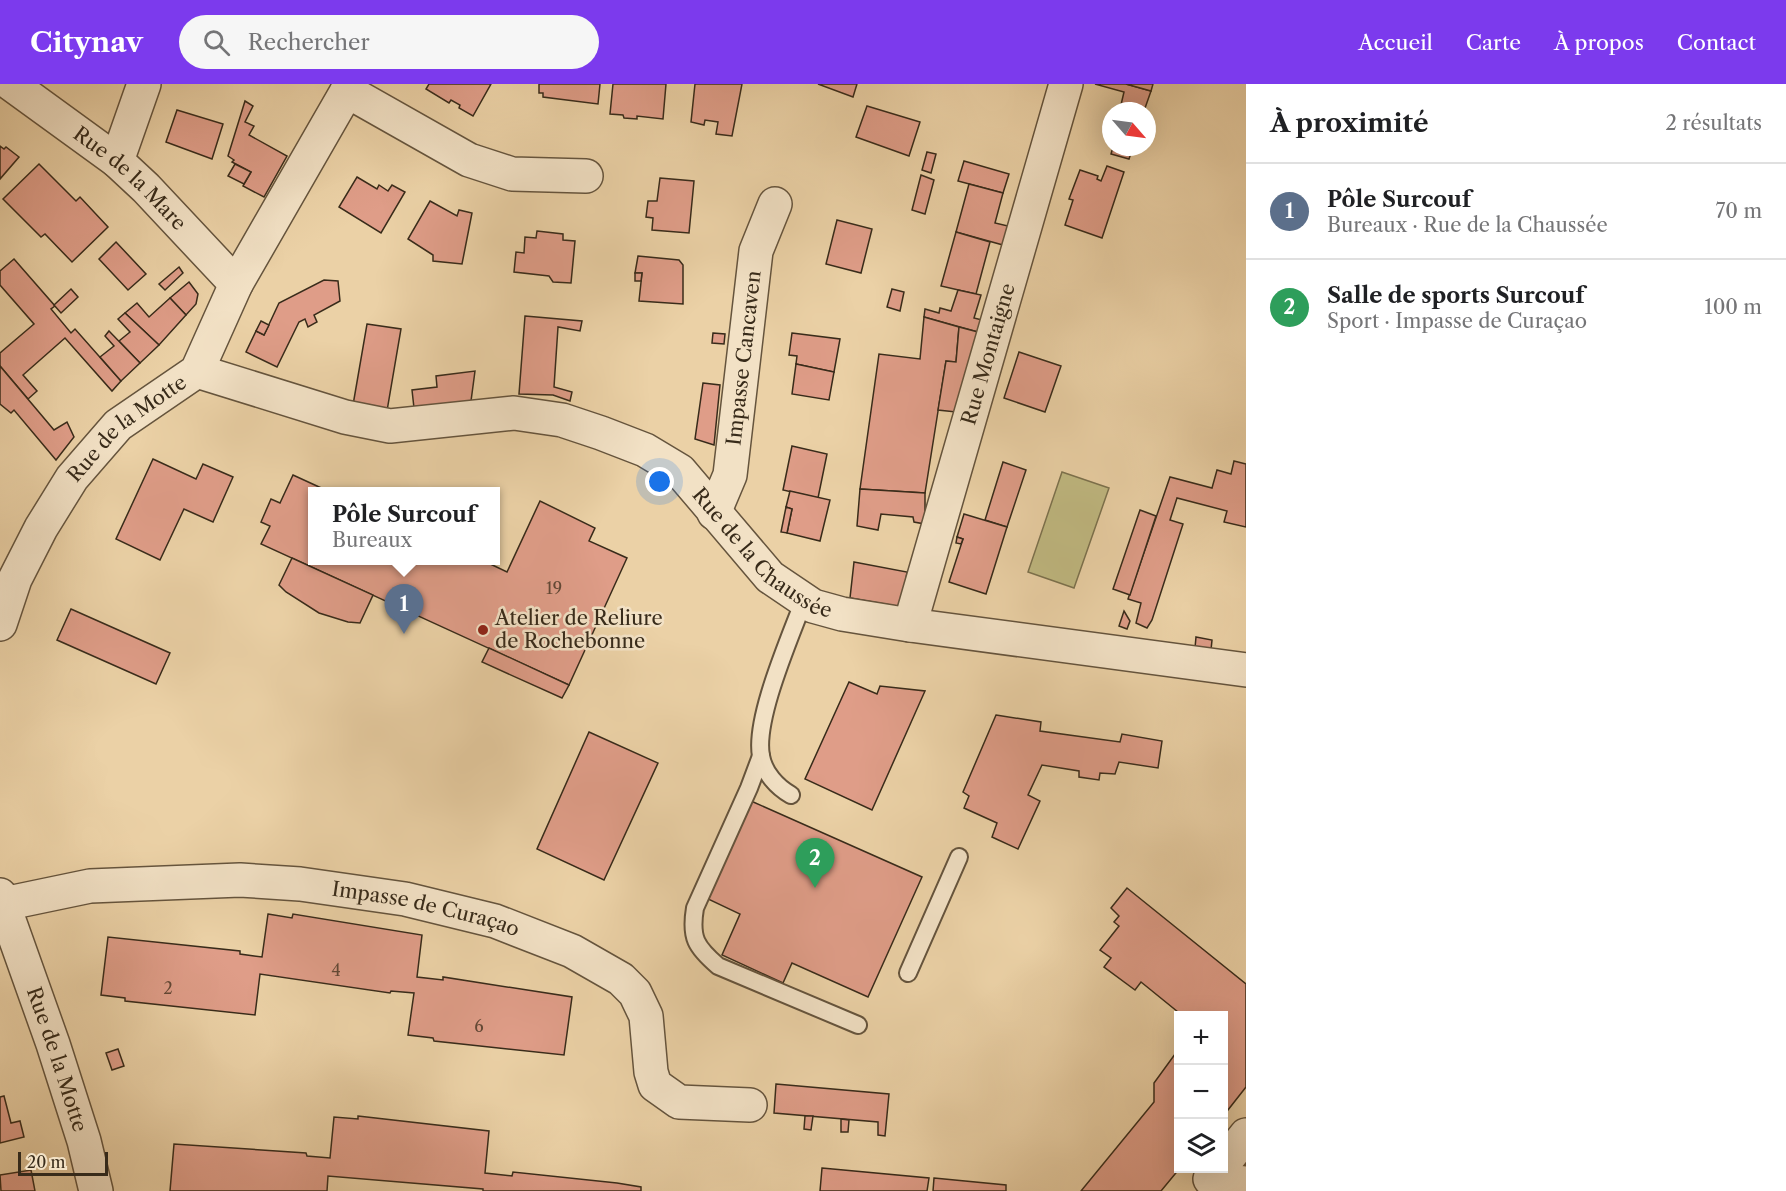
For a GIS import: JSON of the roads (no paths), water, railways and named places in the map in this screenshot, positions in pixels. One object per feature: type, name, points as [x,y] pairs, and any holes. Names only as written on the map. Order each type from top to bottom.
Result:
[{"type":"street","name":"Rue de la Mare","points":[[11,84],[117,162],[146,188],[236,284]]},
{"type":"street","points":[[117,162],[144,84]]},
{"type":"street","name":"Rue Montaigne","points":[[910,625],[1066,84]]},
{"type":"street","points":[[349,87],[468,160],[512,174],[586,176]]},
{"type":"street","name":"Rue de la Motte","points":[[0,624],[20,569],[41,528],[72,478],[118,425],[197,371],[236,284],[349,87]]},
{"type":"street","name":"Impasse Cancaven","points":[[714,513],[730,475],[756,251],[775,204]]},
{"type":"street","name":"Rue de la Chaussée","points":[[197,371],[345,417],[390,426],[514,414],[562,420],[645,450],[680,471],[770,577],[813,606],[842,614],[910,625],[1246,670]]},
{"type":"street","name":"Impasse de Curaçao","points":[[3,900],[18,901],[90,886],[240,880],[300,884],[405,899],[495,921],[572,951],[621,980],[635,993],[645,1016],[651,1072],[655,1084],[679,1102],[750,1105]]},
{"type":"street","name":"Rue de la Motte","points":[[3,900],[84,1141],[96,1191]]},
{"type":"street","points":[[1246,1135],[1213,1175],[1246,1183]]},
{"type":"lane","points":[[804,600],[772,691],[763,725],[761,756],[695,908],[692,924],[700,951],[718,966],[858,1025]]},
{"type":"lane","points":[[761,756],[770,777],[779,788],[791,795]]},
{"type":"lane","points":[[908,973],[959,857]]},
{"type":"place","name":"Atelier de Reliure de Rochebonne","points":[[483,630]]},
{"type":"place","name":"Pôle Surcouf","points":[[404,634]]},
{"type":"place","name":"Salle de sports Surcouf","points":[[815,888]]}]
